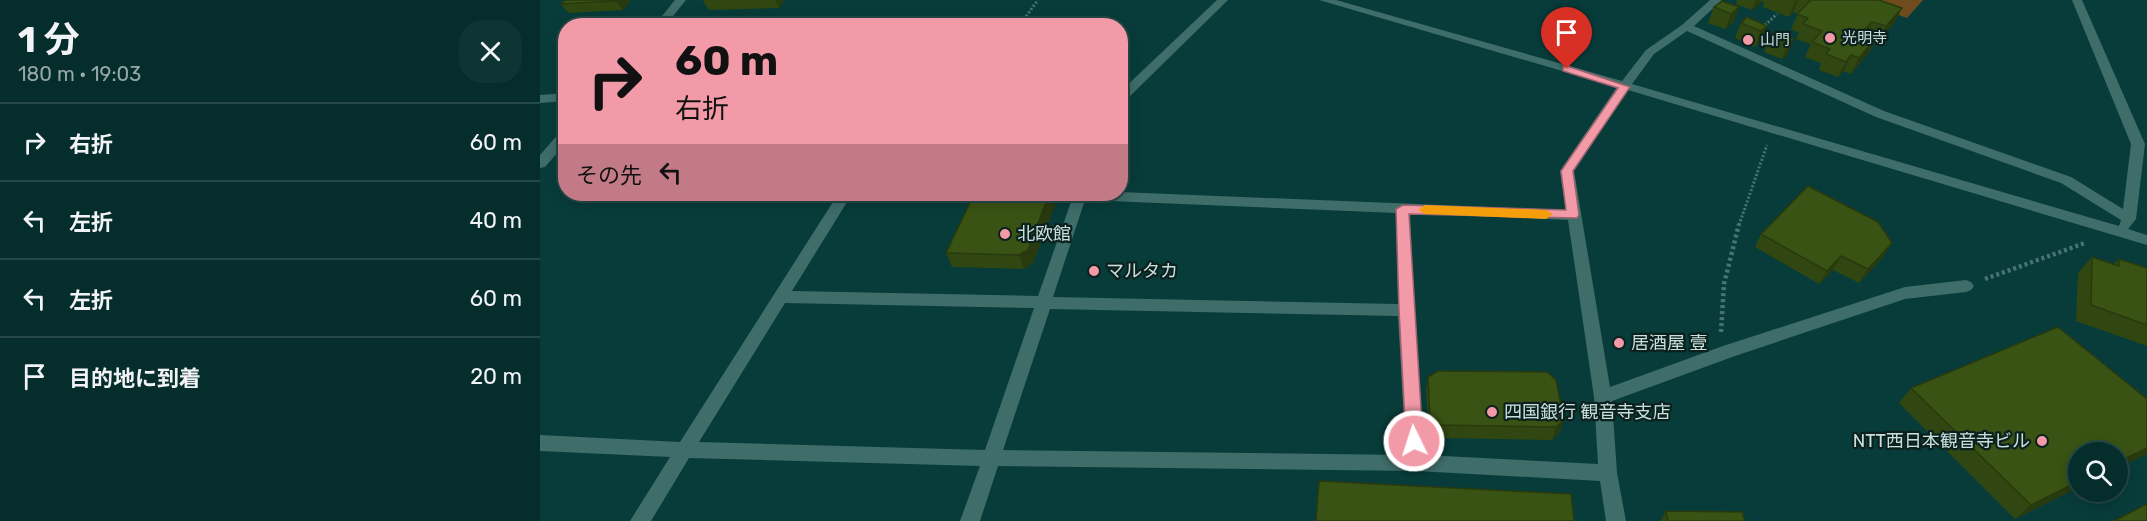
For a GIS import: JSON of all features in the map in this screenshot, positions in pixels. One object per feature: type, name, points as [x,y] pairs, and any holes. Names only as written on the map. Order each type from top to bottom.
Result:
[{"type":"street","points":[[666,18],[681,0]]},
{"type":"street","points":[[1128,91],[1223,0]]},
{"type":"street","points":[[1324,0],[2147,240]]},
{"type":"street","points":[[1616,521],[1608,473],[1603,397],[1567,171],[1650,52],[1686,27],[1717,0]]},
{"type":"street","points":[[2077,0],[2139,144],[2129,219],[2120,232]]},
{"type":"street","points":[[1686,27],[1880,114],[2066,180],[2129,219]]},
{"type":"street","points":[[540,99],[558,98]]},
{"type":"street","points":[[540,164],[558,143]]},
{"type":"street","points":[[1128,197],[1573,215]]},
{"type":"street","points":[[640,521],[841,201]]},
{"type":"street","points":[[970,521],[989,458],[1078,201]]},
{"type":"street","points":[[1403,209],[1406,310],[1416,463]]},
{"type":"street","points":[[1603,397],[1729,351],[1905,293],[1966,286]]},
{"type":"street","points":[[782,297],[1406,310]]},
{"type":"street","points":[[540,443],[685,450],[989,458],[1416,463],[1608,473]]},
{"type":"path","points":[[1025,18],[1038,0]]},
{"type":"path","points":[[1737,51],[1777,14]]},
{"type":"path","points":[[1729,351],[1721,330],[1730,250],[1772,130]]},
{"type":"path","points":[[1966,286],[2120,232]]},
{"type":"shaded area","points":[[1855,0],[1923,0],[1907,18]]},
{"type":"building","points":[[565,0],[617,0],[561,4]]},
{"type":"building","points":[[1808,0],[1879,0],[1902,8],[1886,26],[1872,22],[1864,30],[1878,35],[1859,58],[1851,55],[1846,62],[1826,54],[1830,49],[1812,42],[1822,31],[1803,24],[1808,18],[1797,14],[1810,1]]},
{"type":"building","points":[[1722,1],[1739,7],[1731,14],[1714,7]]},
{"type":"building","points":[[1747,17],[1767,26],[1761,31],[1741,23]]},
{"type":"building","points":[[1775,32],[1794,39],[1789,44],[1770,37]]},
{"type":"building","points":[[1808,186],[1878,222],[1892,243],[1868,269],[1841,256],[1827,271],[1761,234]]},
{"type":"building","name":"北欧館","points":[[971,201],[1046,201],[1028,250],[1019,255],[946,253]]},
{"type":"building","points":[[2092,257],[2119,266],[2119,259],[2147,268],[2147,325],[2091,305]]},
{"type":"building","name":"NTT西日本観音寺ビル","points":[[2058,327],[2147,399],[2147,448],[2128,457],[2128,442],[2068,442],[2068,486],[2031,505],[1911,388]]},
{"type":"building","name":"四国銀行 観音寺支店","points":[[1438,371],[1547,372],[1556,380],[1564,420],[1556,427],[1440,425],[1430,418],[1428,377]]},
{"type":"building","points":[[1319,481],[1571,494],[1574,521],[1316,521]]},
{"type":"building","points":[[2147,504],[2147,521],[2114,521]]},
{"type":"building","points":[[1666,511],[1742,512],[1745,521],[1668,521]]},
{"type":"slow traffic","points":[[1425,210],[1546,214]]},
{"type":"place","name":"光明寺","points":[[1830,38]]},
{"type":"place","name":"山門","points":[[1748,40]]},
{"type":"place","name":"北欧館","points":[[1005,234]]},
{"type":"place","name":"マルタカ","points":[[1094,271]]},
{"type":"place","name":"居酒屋 壹","points":[[1619,343]]},
{"type":"place","name":"四国銀行 観音寺支店","points":[[1492,412]]},
{"type":"place","name":"NTT西日本観音寺ビル","points":[[2042,441]]},
{"type":"route","points":[[1414,441],[1403,209],[1573,215],[1567,171],[1624,87],[1567,69]]}]
